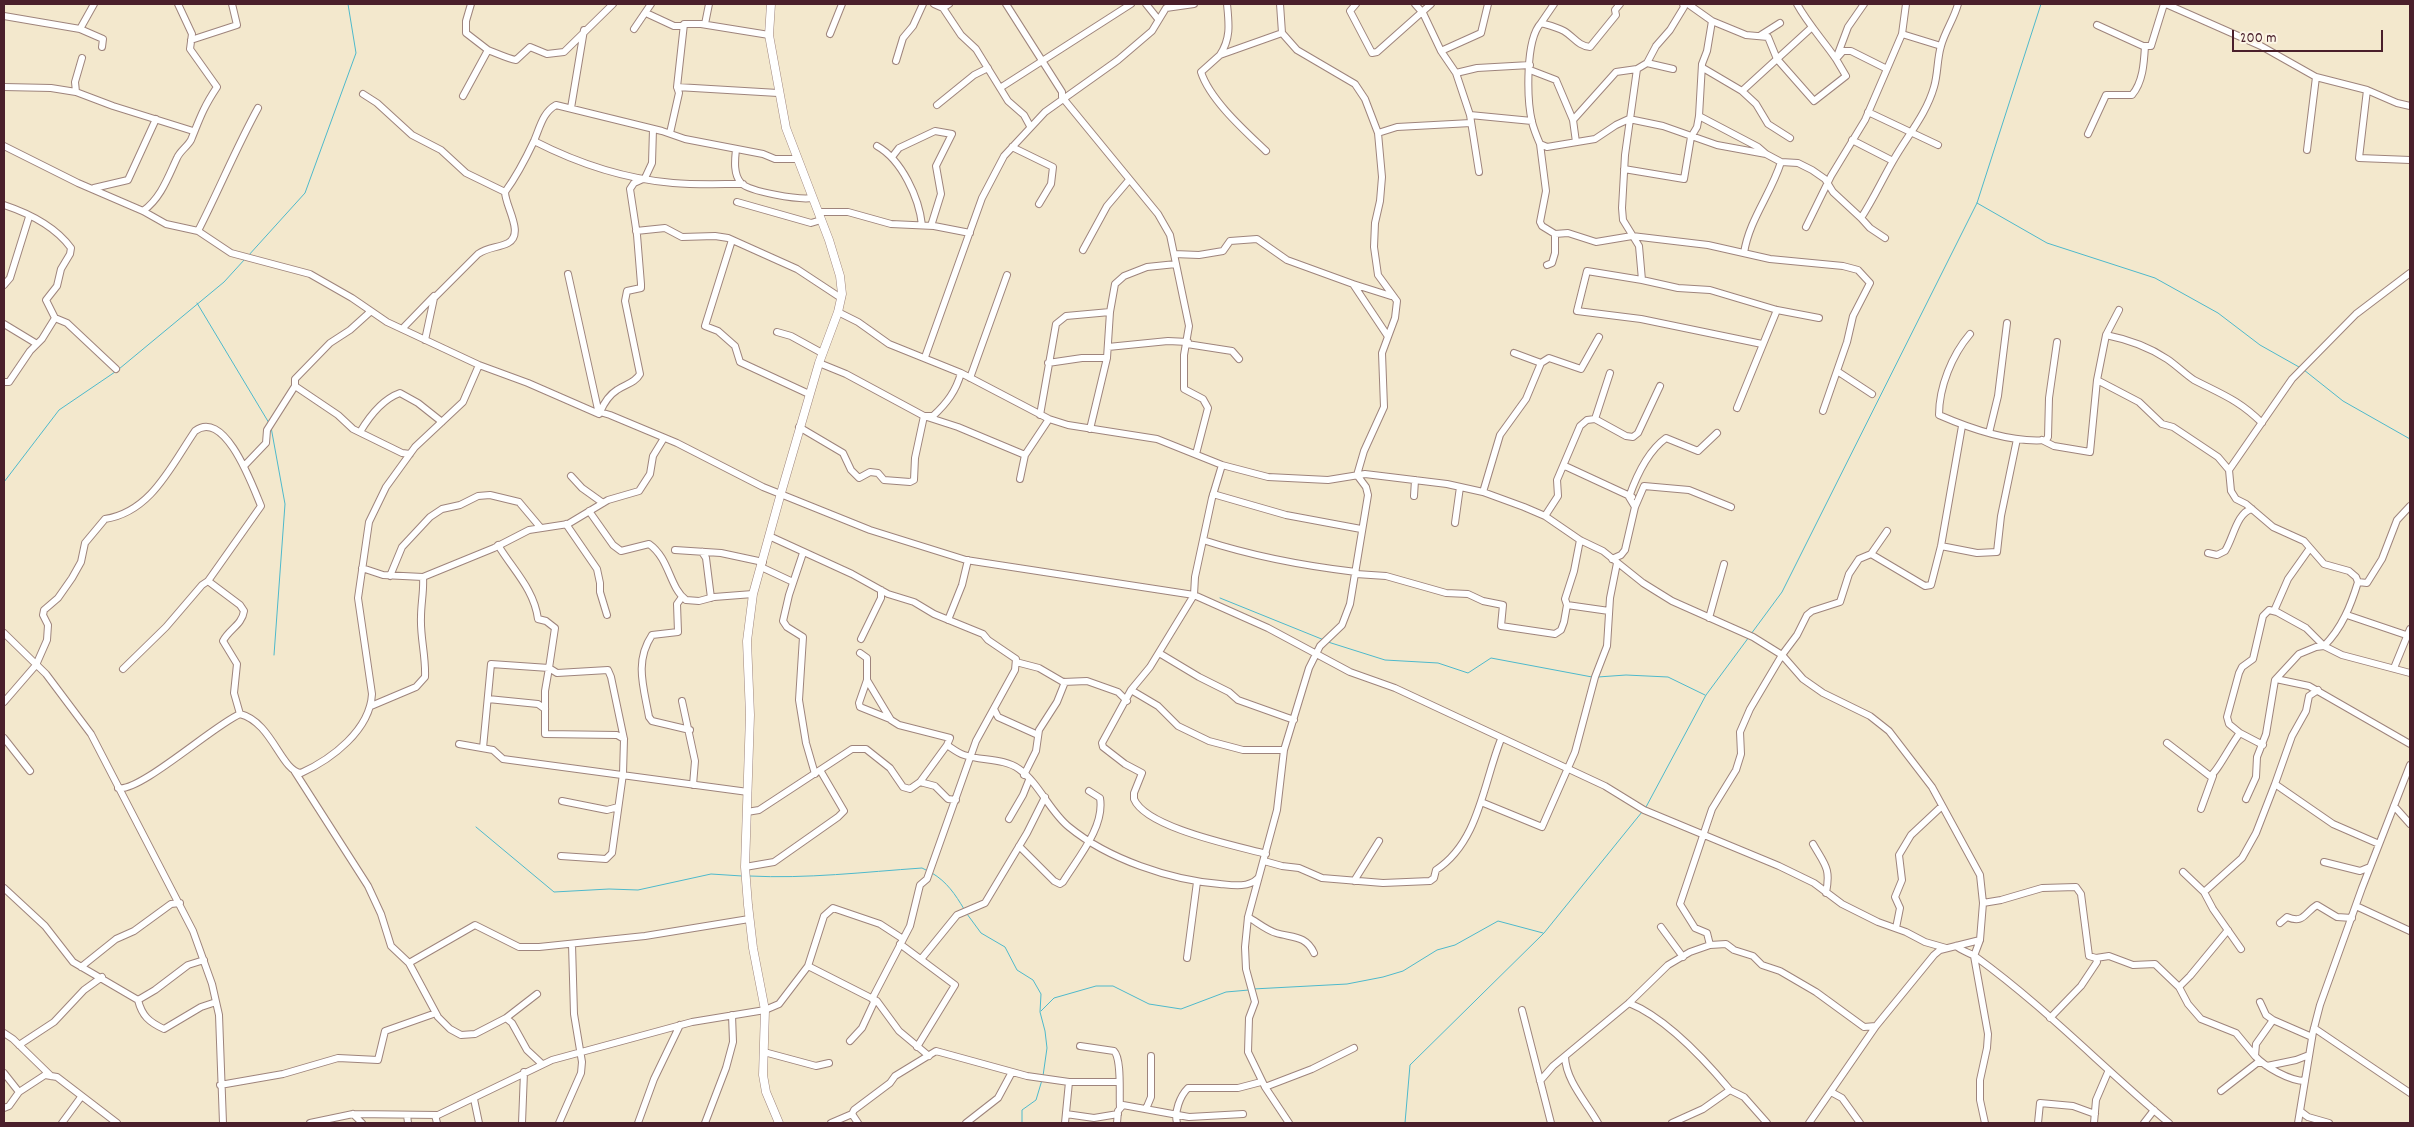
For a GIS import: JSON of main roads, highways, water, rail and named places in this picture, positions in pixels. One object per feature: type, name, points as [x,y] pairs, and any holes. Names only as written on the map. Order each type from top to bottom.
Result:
[{"type":"waterway","points":[[248,256],[305,193],[356,53],[348,4]]},
{"type":"waterway","points":[[1751,634],[1782,592],[1977,203],[2041,4]]},
{"type":"waterway","points":[[1977,203],[2047,243],[2155,278],[2218,313],[2260,345],[2299,367]]},
{"type":"waterway","points":[[119,369],[224,282],[245,259]]},
{"type":"waterway","points":[[197,303],[269,423]]},
{"type":"waterway","points":[[2304,370],[2343,401],[2410,439]]},
{"type":"waterway","points":[[4,482],[59,410],[115,372]]},
{"type":"waterway","points":[[271,427],[285,504],[274,655]]},
{"type":"waterway","points":[[1220,598],[1324,640]]},
{"type":"waterway","points":[[1646,807],[1706,695],[1749,637]]},
{"type":"waterway","points":[[1328,642],[1385,660],[1438,663],[1468,673],[1491,658],[1592,677]]},
{"type":"waterway","points":[[1598,677],[1626,675],[1668,677],[1705,695]]},
{"type":"waterway","points":[[1405,1123],[1410,1065],[1544,933],[1642,812]]},
{"type":"waterway","points":[[476,827],[554,892],[609,889],[638,890],[711,874],[742,876]]},
{"type":"waterway","points":[[749,876],[814,876],[922,868],[926,870]]},
{"type":"waterway","points":[[932,873],[942,880],[964,909]]},
{"type":"waterway","points":[[967,914],[981,933],[1005,947],[1017,970],[1033,980],[1041,994],[1040,1012],[1047,1048],[1043,1076]]},
{"type":"waterway","points":[[1253,989],[1347,984],[1383,977],[1403,971],[1437,950],[1455,945],[1498,921],[1543,933]]},
{"type":"waterway","points":[[1041,1011],[1054,998],[1096,986],[1113,986],[1149,1004],[1181,1009],[1226,992],[1249,990]]},
{"type":"waterway","points":[[1022,1123],[1022,1110],[1036,1100],[1042,1080]]}]
